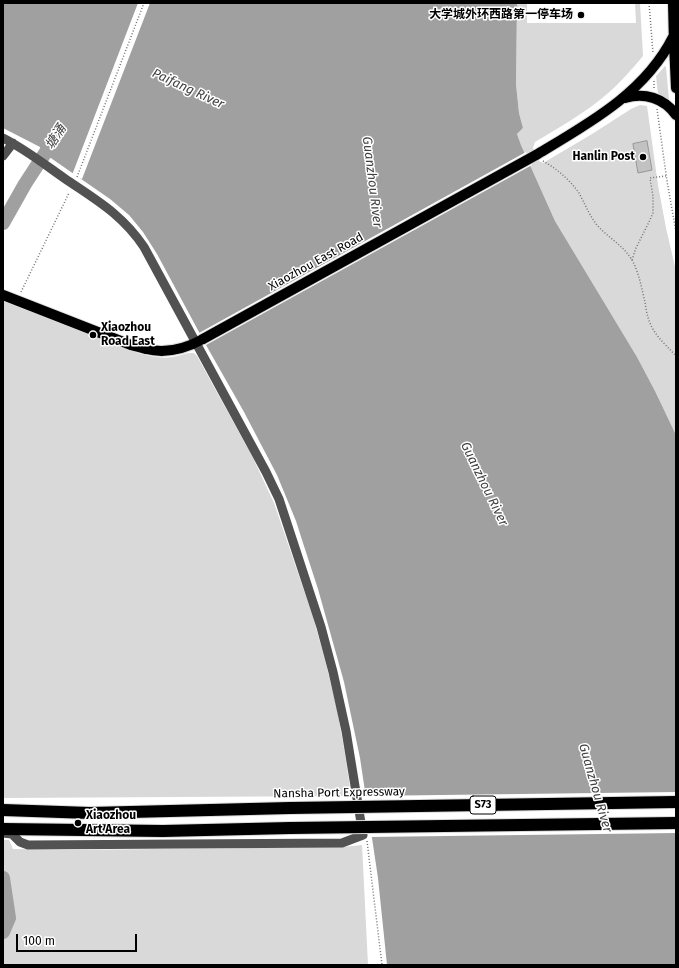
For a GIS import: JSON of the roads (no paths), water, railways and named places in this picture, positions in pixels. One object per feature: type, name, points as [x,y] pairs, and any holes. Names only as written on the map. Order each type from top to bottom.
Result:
[{"type":"highway","name":"Nansha Port Expressway","points":[[3,810],[90,813],[676,802]]},
{"type":"highway","name":"S73","points":[[5,832],[676,823]]},
{"type":"main road","points":[[673,3],[676,88]]},
{"type":"main road","name":"Xiaozhou East Road","points":[[3,295],[131,345],[159,351],[172,351],[185,348],[540,158],[623,98],[641,82],[663,56],[673,37]]},
{"type":"main road","points":[[623,98],[631,96],[648,96],[667,104],[676,114]]},
{"type":"street","points":[[3,138],[44,164],[75,181],[125,222],[144,247],[199,341],[279,500],[321,627],[333,672],[346,731],[363,835],[342,844],[28,845],[20,842],[5,832]]},
{"type":"street","points":[[3,156],[13,143]]},
{"type":"water","points":[[3,3],[517,3],[516,84],[519,113],[523,128],[517,134],[521,145],[555,221],[637,357],[676,435],[676,965],[387,965],[378,878],[360,758],[344,682],[318,589],[296,521],[277,475],[244,412],[157,254],[143,232],[129,215],[110,199],[45,154],[32,166],[39,155],[40,147],[3,128]]},
{"type":"waterway","name":"塘涌","points":[[3,223],[25,184],[55,138]]},
{"type":"waterway","points":[[3,878],[9,918],[3,932]]},
{"type":"place","name":"大学城外环西路第一停车场","points":[[581,15]]},
{"type":"place","name":"Hanlin Post","points":[[643,157]]},
{"type":"place","name":"Xiaozhou Road East","points":[[93,335]]},
{"type":"place","name":"Xiaozhou Art Area","points":[[78,823]]},
{"type":"water label","name":"Paifang River","points":[[188,89]]},
{"type":"water label","name":"Guanzhou River","points":[[372,182]]},
{"type":"water label","name":"Guanzhou River","points":[[484,484]]},
{"type":"water label","name":"Guanzhou River","points":[[595,788]]}]
